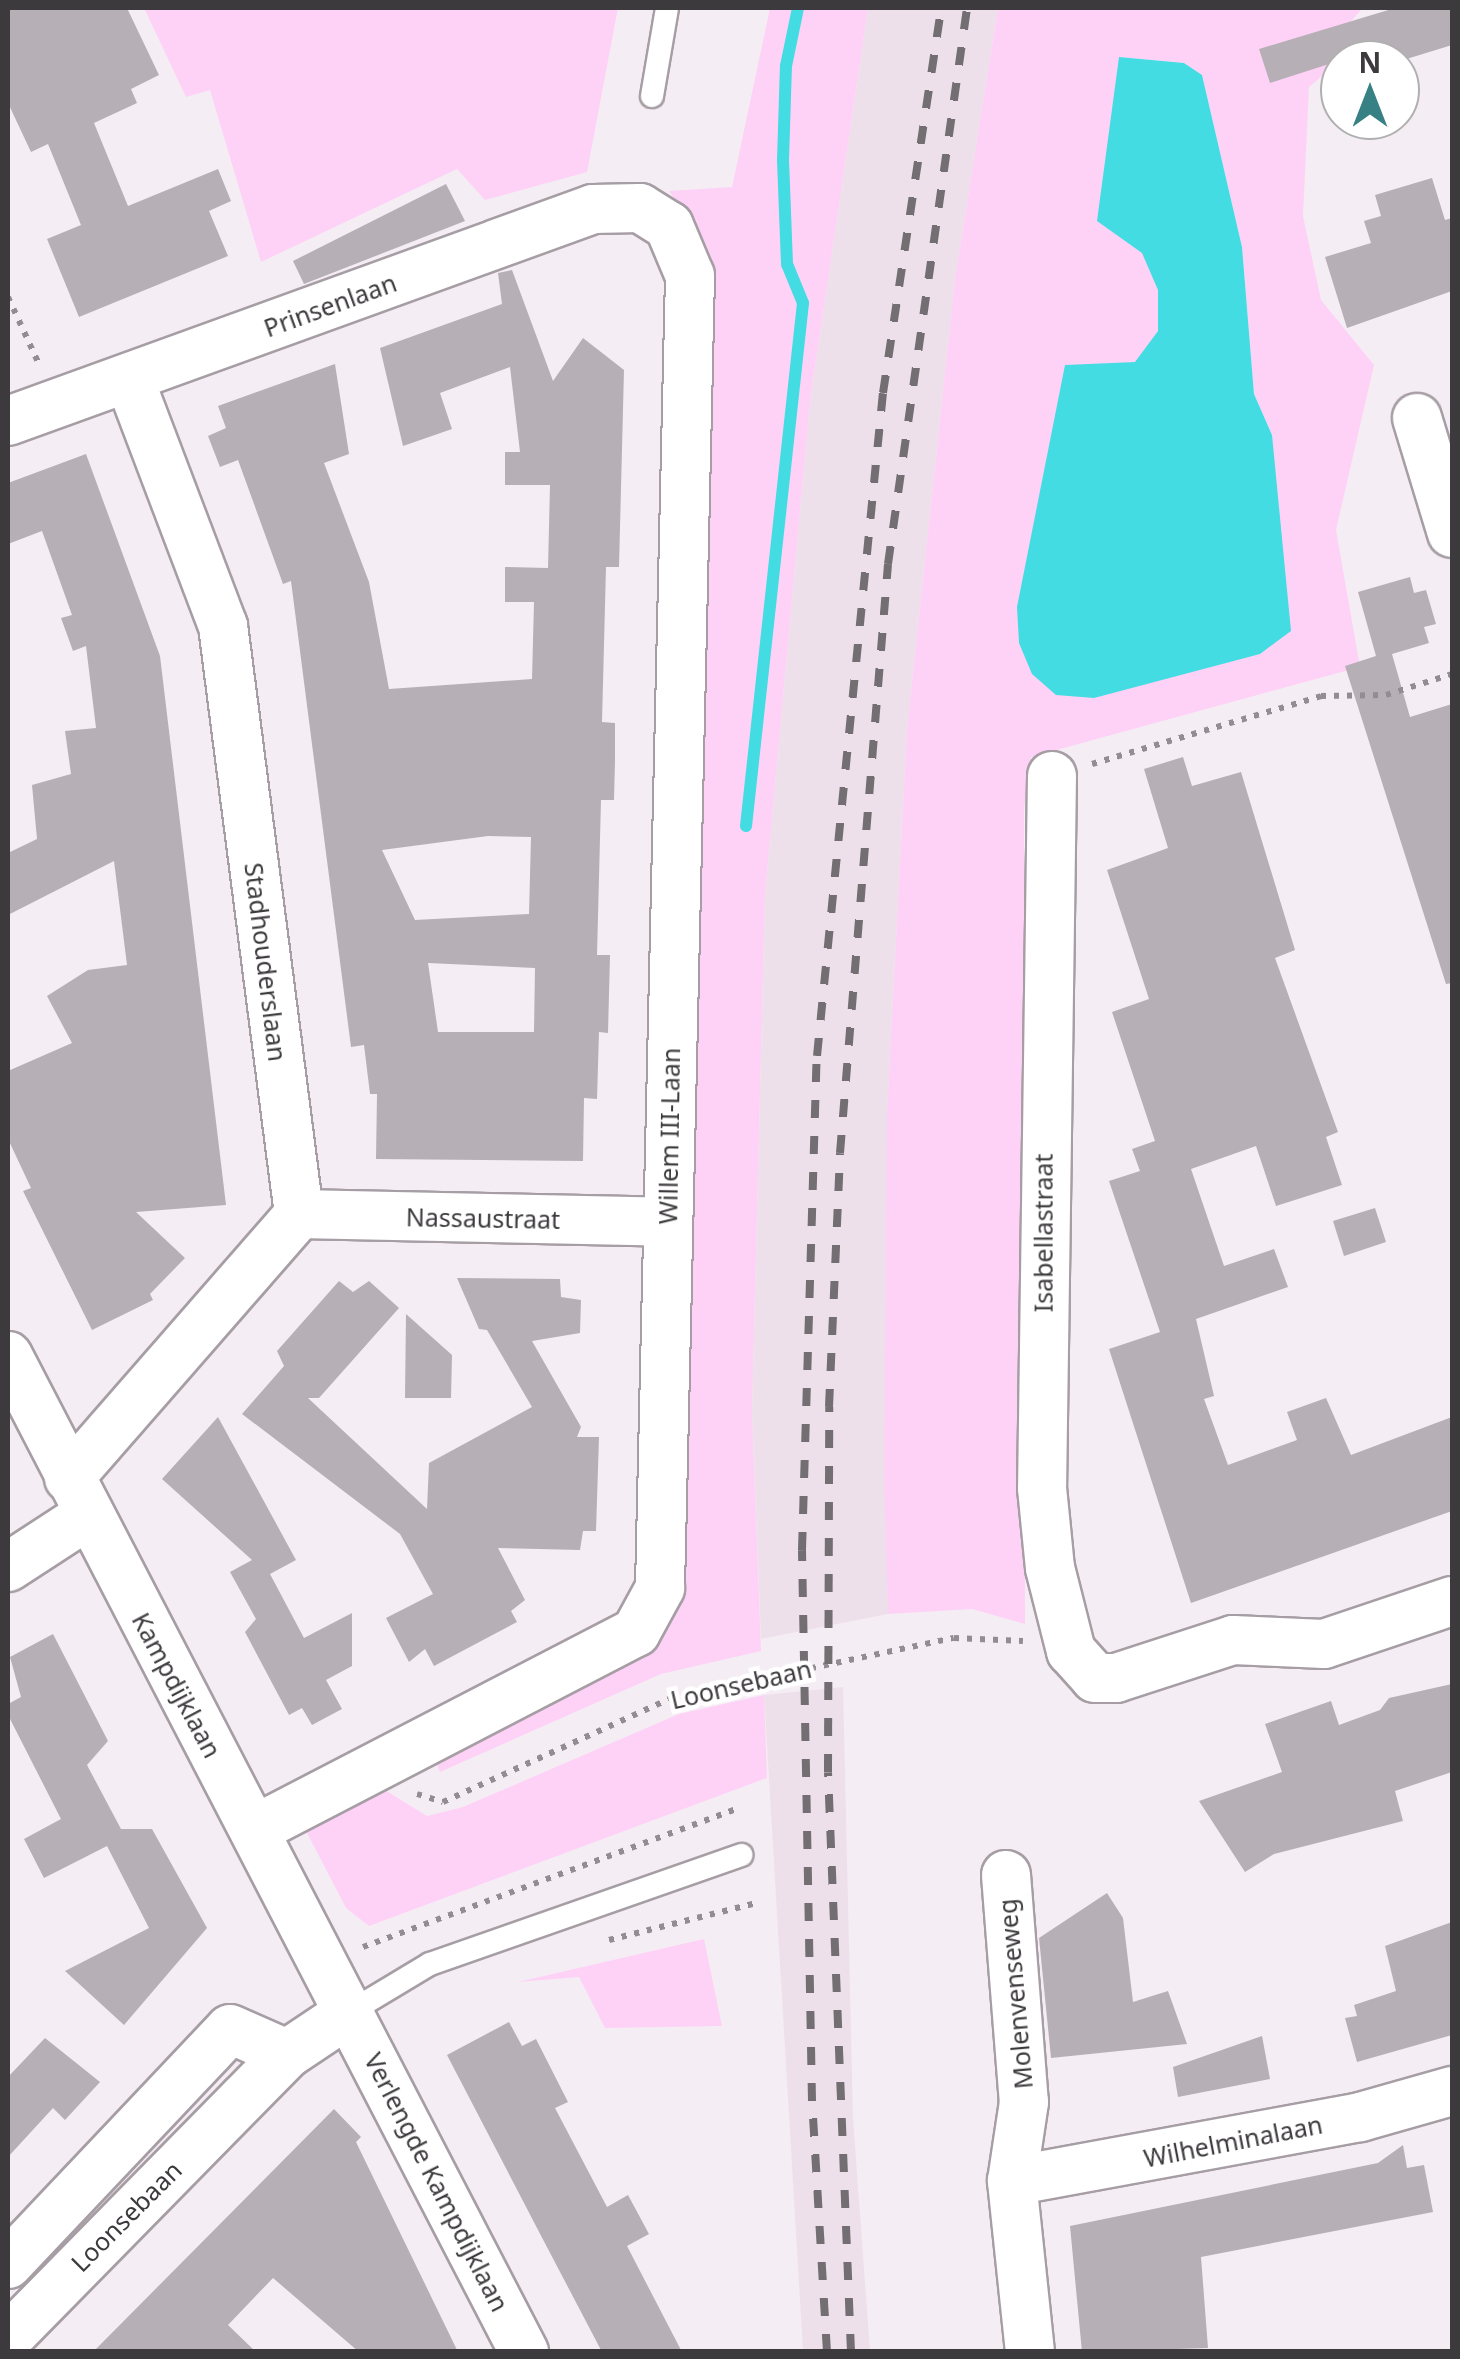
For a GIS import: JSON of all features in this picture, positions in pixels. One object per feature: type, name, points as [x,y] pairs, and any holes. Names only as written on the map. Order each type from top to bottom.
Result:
[{"type":"street","name":"Prinsenlaan","points":[[8,422],[593,209],[640,208],[654,216]]},
{"type":"street","name":"Willem III-Laan","points":[[254,1830],[570,1670],[652,1614],[660,1588],[690,276],[682,245],[654,216]]},
{"type":"street","name":"Stadhouderslaan","points":[[130,378],[223,626],[299,1214]]},
{"type":"street","points":[[1417,418],[1452,533]]},
{"type":"street","name":"Isabellastraat","points":[[1052,776],[1042,1488],[1066,1636],[1095,1678],[1144,1674],[1233,1640],[1324,1644],[1452,1601]]},
{"type":"street","name":"Nassaustraat","points":[[299,1214],[667,1222]]},
{"type":"street","points":[[8,1568],[78,1496],[299,1214]]},
{"type":"street","name":"Kampdijklaan","points":[[8,1356],[350,2012]]},
{"type":"street","name":"Molenvenseweg","points":[[1006,1875],[1024,2102],[1012,2181],[1030,2352]]},
{"type":"street","name":"Loonsebaan","points":[[8,2338],[287,2054],[350,2012]]},
{"type":"street","name":"Verlengde Kampdijklaan","points":[[350,2012],[524,2352]]},
{"type":"street","name":"Loonsebaan","points":[[8,2264],[230,2029],[287,2054]]},
{"type":"street","name":"Wilhelminalaan","points":[[1012,2181],[1360,2117],[1452,2091]]},
{"type":"lane","points":[[652,96],[667,8]]},
{"type":"lane","name":"Loonsebaan","points":[[350,2012],[430,1964],[742,1855]]},
{"type":"path","points":[[8,297],[56,402]]},
{"type":"path","points":[[1052,776],[1321,696],[1386,695],[1452,674]]},
{"type":"path","name":"Loonsebaan","points":[[398,1758],[418,1795],[443,1802],[671,1698],[954,1638],[1066,1636]]},
{"type":"path","points":[[324,1961],[737,1809]]},
{"type":"shaded area","points":[[144,8],[618,8],[587,172],[485,200],[457,169],[261,262],[210,90],[186,97]]},
{"type":"shaded area","points":[[770,8],[868,8],[810,402],[765,895],[752,1412],[761,1651],[661,1674],[440,1772],[434,1758],[670,1622],[685,1571],[705,244],[669,191],[732,187]]},
{"type":"shaded area","points":[[868,8],[998,8],[955,279],[907,729],[887,1112],[888,1614],[761,1639],[752,1412],[765,895],[810,402]]},
{"type":"shaded area","points":[[998,8],[1363,8],[1341,32],[1341,40],[1320,40],[1320,78],[1309,87],[1303,216],[1321,300],[1374,365],[1336,530],[1360,667],[1031,757],[1024,808],[1025,1624],[972,1609],[888,1614],[884,1479],[887,1112],[907,729],[955,279]],"holes":[[[1119,57],[1184,63],[1202,75],[1242,247],[1254,394],[1272,435],[1260,654],[1202,668],[1065,366],[1136,362],[1158,331],[1158,290],[1114,127]]]},
{"type":"shaded area","points":[[843,1687],[853,2118],[870,2351],[803,2351],[764,1695]]},
{"type":"shaded area","points":[[764,1695],[767,1778],[369,1926],[346,1908],[306,1831],[385,1790],[427,1816],[463,1807],[679,1714]]},
{"type":"shaded area","points":[[704,1939],[722,2026],[605,2028],[579,1977],[518,1982]]},
{"type":"water","points":[[1119,57],[1184,63],[1202,75],[1242,247],[1254,394],[1272,435],[1291,631],[1260,654],[1094,698],[1056,695],[1032,674],[1019,643],[1017,607],[1065,365],[1135,362],[1158,331],[1158,290],[1142,253],[1097,221]]},
{"type":"building","points":[[8,8],[127,8],[159,75],[131,89],[137,103],[94,123],[128,206],[218,169],[231,201],[209,211],[228,256],[79,317],[47,239],[81,225],[48,144],[31,152],[8,103]]},
{"type":"building","points":[[1395,8],[1452,8],[1452,45],[1420,55],[1420,40],[1320,40],[1320,67],[1270,83],[1259,49]]},
{"type":"building","points":[[1432,178],[1445,220],[1452,218],[1452,291],[1347,328],[1325,257],[1371,243],[1364,221],[1381,216],[1375,195]]},
{"type":"building","points":[[446,184],[465,221],[304,284],[293,261]]},
{"type":"building","points":[[512,270],[553,381],[583,338],[624,370],[619,567],[606,567],[602,722],[615,723],[614,800],[601,800],[597,955],[610,955],[608,1033],[599,1032],[597,1099],[584,1098],[583,1161],[376,1159],[377,1094],[370,1094],[364,1045],[351,1047],[291,581],[283,584],[238,460],[220,467],[208,436],[226,428],[218,406],[335,364],[349,454],[324,463],[369,582],[389,689],[532,679],[534,602],[505,602],[505,567],[548,568],[550,485],[505,485],[505,452],[520,452],[510,367],[440,393],[452,429],[403,446],[380,348],[502,304],[498,273]],"holes":[[[488,836],[531,837],[529,914],[415,920],[382,850]],[[428,963],[535,968],[534,1032],[438,1032]]]},
{"type":"building","points":[[86,454],[160,656],[226,1205],[136,1212],[185,1258],[150,1294],[153,1300],[92,1330],[23,1191],[31,1188],[8,1139],[8,1071],[72,1043],[47,996],[88,970],[127,965],[114,861],[8,915],[8,853],[37,839],[32,785],[71,774],[65,731],[96,728],[86,646],[73,651],[61,618],[72,615],[42,531],[8,544],[8,483]]},
{"type":"building","points":[[1410,577],[1414,593],[1426,590],[1436,624],[1424,627],[1429,643],[1392,654],[1410,717],[1452,704],[1452,983],[1446,984],[1345,666],[1376,656],[1358,592]]},
{"type":"building","points":[[1183,757],[1192,786],[1241,772],[1295,950],[1275,958],[1338,1132],[1326,1137],[1342,1185],[1276,1206],[1256,1146],[1191,1169],[1224,1266],[1274,1249],[1288,1287],[1196,1319],[1214,1396],[1204,1399],[1228,1465],[1297,1440],[1287,1412],[1326,1398],[1351,1455],[1452,1417],[1452,1511],[1191,1603],[1109,1349],[1160,1332],[1109,1181],[1140,1171],[1132,1149],[1155,1141],[1112,1012],[1149,999],[1107,870],[1168,848],[1144,769]]},
{"type":"building","points":[[1375,1208],[1386,1242],[1344,1256],[1333,1221]]},
{"type":"building","points":[[457,1278],[560,1279],[561,1297],[581,1300],[580,1333],[532,1341],[581,1427],[577,1437],[599,1437],[596,1531],[583,1531],[580,1550],[498,1548],[525,1600],[511,1611],[517,1622],[434,1666],[425,1649],[409,1662],[386,1618],[433,1594],[400,1534],[242,1414],[284,1366],[277,1351],[339,1281],[353,1292],[369,1281],[399,1308],[319,1398],[308,1398],[427,1509],[429,1463],[532,1407],[487,1330],[479,1329]]},
{"type":"building","points":[[406,1314],[452,1355],[451,1398],[405,1398]]},
{"type":"building","points":[[218,1417],[296,1560],[270,1574],[304,1638],[352,1613],[352,1666],[326,1680],[342,1709],[312,1725],[302,1708],[289,1715],[245,1632],[256,1619],[230,1572],[252,1560],[162,1479]]},
{"type":"building","points":[[53,1634],[108,1741],[87,1765],[121,1829],[152,1829],[207,1928],[124,2025],[65,1971],[149,1928],[107,1846],[44,1878],[24,1839],[61,1819],[8,1715],[8,1704],[21,1697],[10,1657]]},
{"type":"building","points":[[1452,1684],[1452,1772],[1395,1791],[1403,1821],[1274,1854],[1245,1872],[1199,1801],[1282,1772],[1265,1724],[1331,1701],[1339,1725],[1380,1710],[1389,1698]]},
{"type":"building","points":[[1107,1893],[1123,1918],[1133,2002],[1168,1991],[1187,2044],[1051,2058],[1039,1938]]},
{"type":"building","points":[[1452,1922],[1452,2035],[1357,2062],[1345,2018],[1357,2016],[1354,2005],[1396,1991],[1385,1946]]},
{"type":"building","points":[[509,2022],[522,2046],[536,2039],[568,2102],[555,2108],[607,2207],[628,2195],[649,2234],[627,2246],[682,2352],[602,2352],[447,2055]]},
{"type":"building","points":[[1262,2036],[1270,2079],[1178,2097],[1173,2067]]},
{"type":"building","points":[[45,2038],[100,2082],[65,2120],[53,2108],[8,2157],[8,2077]]},
{"type":"building","points":[[334,2109],[361,2137],[356,2142],[458,2352],[359,2352],[273,2278],[228,2325],[256,2352],[93,2352]]},
{"type":"building","points":[[1403,2145],[1407,2168],[1424,2165],[1433,2212],[1201,2257],[1208,2348],[1082,2352],[1070,2226],[1378,2163]]},
{"type":"waterway","points":[[746,826],[803,303],[787,264],[783,160],[786,66],[798,8]]},
{"type":"railway","points":[[827,2352],[812,2101],[802,1550],[817,1056],[883,393],[941,8]]},
{"type":"railway","points":[[851,2352],[828,1772],[829,1407],[840,1153],[888,564],[967,8]]}]
